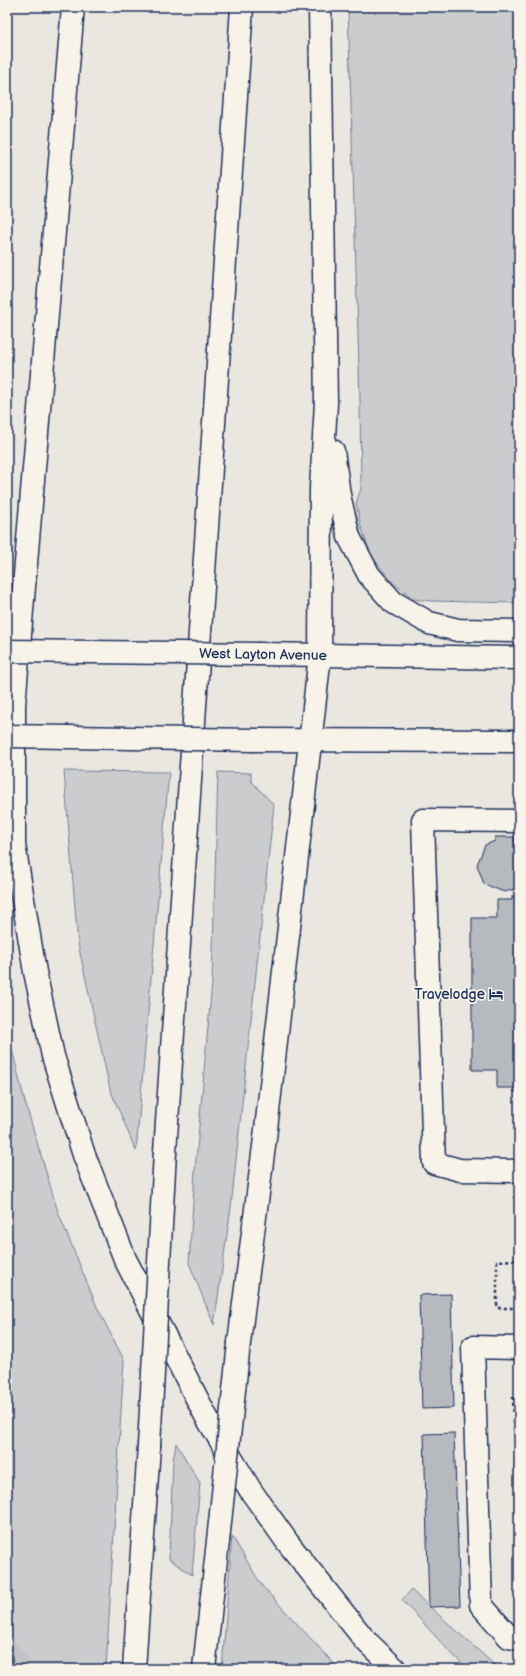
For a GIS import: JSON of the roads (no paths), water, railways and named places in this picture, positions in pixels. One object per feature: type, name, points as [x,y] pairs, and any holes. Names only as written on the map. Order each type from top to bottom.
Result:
[{"type":"main road","points":[[73,7],[14,705],[14,845],[35,972],[53,1056],[84,1155],[125,1259],[203,1412],[251,1491],[288,1543],[365,1640],[395,1669]]},
{"type":"main road","points":[[134,1669],[149,1446],[165,1152],[242,7]]},
{"type":"main road","points":[[204,1669],[239,1343],[265,1138],[309,740],[320,655],[321,488],[326,403],[320,7]]},
{"type":"main road","points":[[326,403],[339,495],[349,537],[369,575],[393,602],[429,623],[458,630],[519,630]]},
{"type":"main road","name":"West Layton Avenue","points":[[7,651],[519,658]]},
{"type":"main road","points":[[7,736],[253,740],[519,741]]},
{"type":"main road","points":[[519,821],[423,820],[434,1163],[460,1170],[519,1171]]},
{"type":"main road","points":[[516,1636],[481,1605],[473,1347],[519,1348]]},
{"type":"tunnel","points":[[7,1649],[22,1669]]},
{"type":"place","name":"Travelodge","points":[[496,994]]}]
